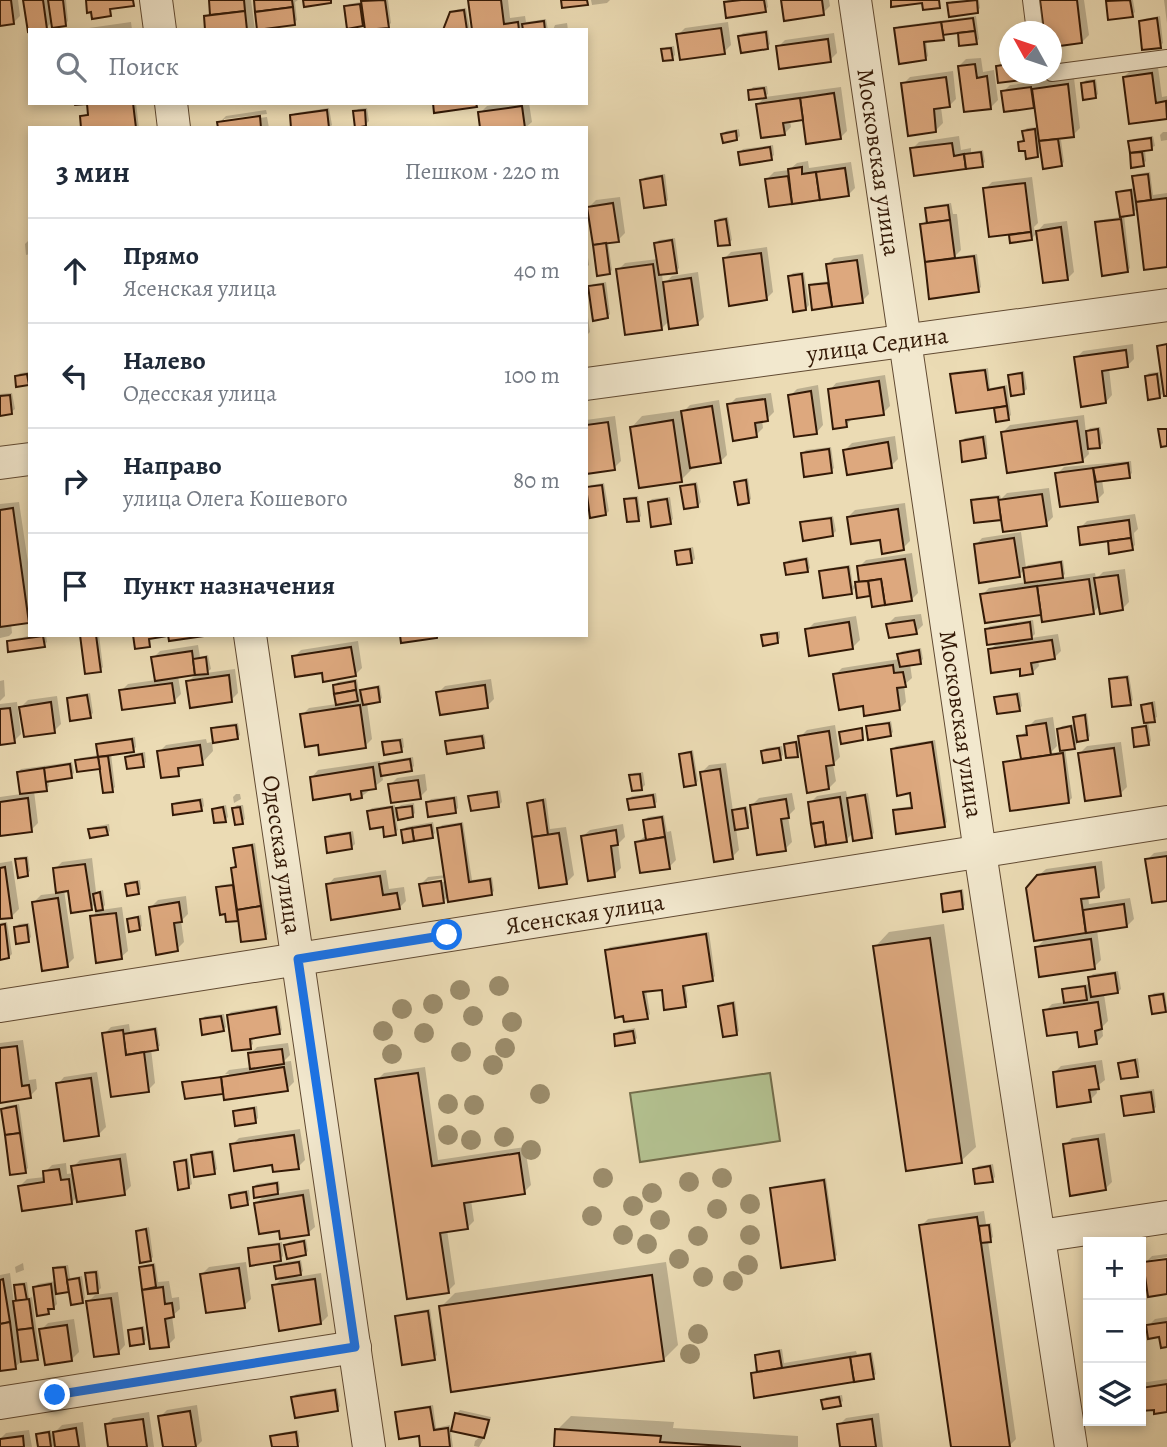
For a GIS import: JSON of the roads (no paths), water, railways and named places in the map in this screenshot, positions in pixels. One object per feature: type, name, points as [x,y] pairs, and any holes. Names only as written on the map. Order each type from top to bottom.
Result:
[{"type":"street","points":[[156,0],[160,28]]},
{"type":"street","name":"Московская улица","points":[[855,0],[980,852],[1071,1447]]},
{"type":"street","points":[[171,105],[174,126]]},
{"type":"street","name":"улица Седина","points":[[588,384],[1167,305]]},
{"type":"street","points":[[0,463],[28,459]]},
{"type":"street","name":"Одесская улица","points":[[250,637],[369,1447]]},
{"type":"street","name":"Ясенская улица","points":[[0,1006],[1167,822]]},
{"type":"street","points":[[1040,1236],[1167,1217]]},
{"type":"street","points":[[0,1403],[355,1347]]},
{"type":"lane","points":[[1031,0],[1034,21]]},
{"type":"lane","points":[[1062,71],[1167,58]]}]
